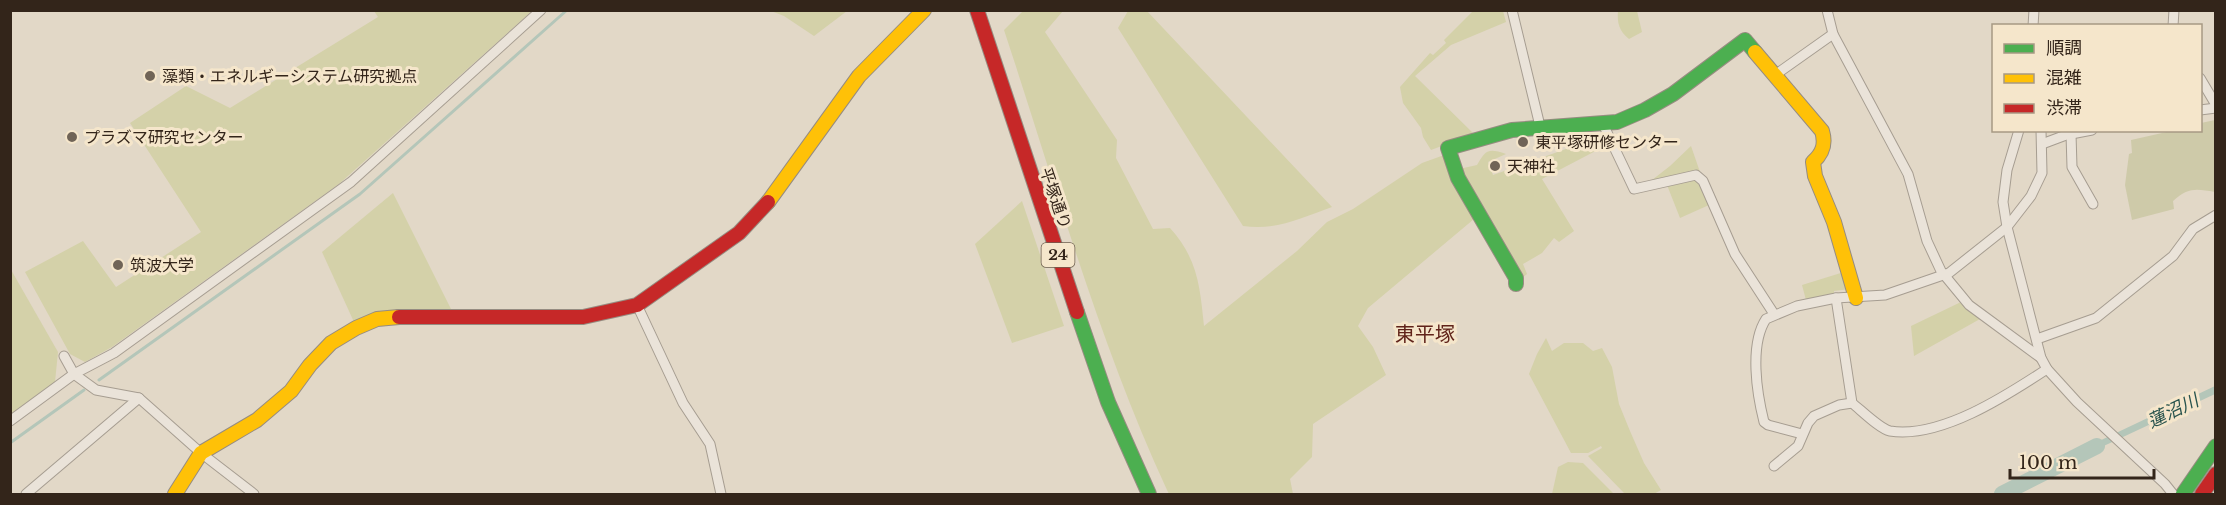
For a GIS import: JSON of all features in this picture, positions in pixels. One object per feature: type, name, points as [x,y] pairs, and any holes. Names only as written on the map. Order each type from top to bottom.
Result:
[{"type":"main road","points":[[175,495],[201,453],[257,420],[291,391],[310,365],[331,343],[377,319],[583,317],[637,305],[739,233],[775,195],[859,76],[924,10]]},
{"type":"main road","name":"平塚通り","points":[[977,10],[1092,359],[1149,495]]},
{"type":"main road","points":[[1516,284],[1516,278],[1458,178],[1448,148],[1512,130],[1540,126],[1617,122],[1663,100],[1743,40],[1749,41],[1822,131],[1825,148],[1813,162],[1812,175],[1830,209],[1856,298]]},
{"type":"main road","points":[[2183,495],[2216,446]]},
{"type":"main road","points":[[2202,495],[2216,474]]},
{"type":"street","points":[[10,421],[74,374],[114,353],[351,182],[541,10]]},
{"type":"street","points":[[1512,10],[1540,126]]},
{"type":"street","points":[[1827,10],[1833,34],[1908,174],[1928,241],[1945,275],[1969,305],[2041,358]]},
{"type":"street","points":[[1775,75],[1833,34]]},
{"type":"street","points":[[2202,82],[2216,106]]},
{"type":"street","points":[[1603,124],[1634,189],[1696,176],[1703,181],[1736,255],[1773,314]]},
{"type":"street","points":[[2018,132],[2004,183],[2004,202],[2007,227],[2041,358],[2047,369],[2077,402],[2165,484],[2173,495]]},
{"type":"street","points":[[1802,434],[1764,422],[1756,376],[1759,335],[1766,319],[1773,314],[1797,306],[1836,298],[1885,294],[1945,275],[2007,227],[2038,185],[2042,173],[2041,132]]},
{"type":"street","points":[[2042,144],[2082,132]]},
{"type":"street","points":[[2071,134],[2072,167],[2093,204]]},
{"type":"street","points":[[2037,339],[2096,318],[2173,256],[2193,229],[2216,215]]},
{"type":"street","points":[[1836,298],[1852,403],[1888,430],[1928,430],[1961,419],[2047,369]]},
{"type":"street","points":[[637,305],[683,403],[710,444],[721,495]]},
{"type":"street","points":[[64,356],[74,374],[96,390],[139,398],[201,453],[254,495]]},
{"type":"street","points":[[26,495],[139,398]]},
{"type":"street","points":[[1774,466],[1798,446],[1802,434],[1814,416],[1839,405],[1852,403]]},
{"type":"shaded area","points":[[374,11],[532,11],[339,184],[112,347],[85,362],[70,354],[25,272],[83,241],[116,287],[201,232],[130,123],[186,86],[230,108],[378,17]]},
{"type":"shaded area","points":[[771,11],[847,11],[814,36],[784,16]]},
{"type":"shaded area","points":[[1023,11],[1063,11],[1045,32],[1117,140],[1116,158],[1153,229],[1170,228],[1187,251],[1199,286],[1204,326],[1297,251],[1327,222],[1353,209],[1422,163],[1447,154],[1474,219],[1368,308],[1358,326],[1373,347],[1386,375],[1313,424],[1312,457],[1290,479],[1293,494],[1169,494],[1120,378],[1099,320],[1004,30]]},
{"type":"shaded area","points":[[1128,11],[1147,11],[1332,207],[1277,225],[1243,226],[1118,28]]},
{"type":"shaded area","points":[[1473,11],[1503,11],[1506,22],[1451,45],[1415,76],[1474,134],[1431,150],[1423,137],[1421,128],[1403,103],[1400,87],[1430,53],[1433,55],[1446,43],[1444,40]]},
{"type":"shaded area","points":[[1618,11],[1637,11],[1642,32],[1629,39],[1619,26]]},
{"type":"shaded area","points":[[2215,120],[2215,192],[2188,191],[2173,201],[2174,209],[2132,220],[2125,185],[2129,154],[2132,153],[2131,140],[2167,132],[2202,132],[2202,123]]},
{"type":"shaded area","points":[[1602,136],[1607,145],[1542,179],[1574,231],[1559,242],[1554,238],[1542,253],[1523,264],[1527,274],[1521,279],[1459,169],[1477,165],[1483,156],[1491,151],[1506,154],[1488,162],[1493,175]]},
{"type":"shaded area","points":[[1691,146],[1700,172],[1652,180],[1670,166]]},
{"type":"shaded area","points":[[1694,179],[1699,183],[1709,205],[1680,218],[1667,185]]},
{"type":"shaded area","points":[[393,193],[452,311],[354,322],[322,252]]},
{"type":"shaded area","points":[[1022,201],[1064,326],[1012,343],[975,244]]},
{"type":"shaded area","points":[[10,268],[58,352],[55,382],[11,414]]},
{"type":"shaded area","points":[[1844,272],[1850,289],[1834,291],[1834,296],[1806,300],[1802,285]]},
{"type":"shaded area","points":[[1961,302],[1980,319],[1914,356],[1911,326]]},
{"type":"shaded area","points":[[1546,338],[1552,351],[1564,343],[1583,343],[1593,351],[1602,348],[1612,367],[1619,404],[1630,431],[1644,463],[1661,490],[1654,494],[1625,494],[1588,456],[1602,448],[1601,446],[1588,453],[1571,453],[1529,374]]},
{"type":"shaded area","points":[[1568,462],[1583,463],[1614,494],[1552,494],[1558,467]]},
{"type":"water","points":[[2215,386],[2215,394],[2078,458],[2076,452]]},
{"type":"waterway","points":[[99,380],[360,194],[567,10]]},
{"type":"waterway","points":[[10,443],[84,390]]},
{"type":"waterway","name":"蓮沼川","points":[[2002,494],[2097,446]]},
{"type":"traffic: fast","points":[[1516,284],[1516,278],[1458,178],[1448,148],[1512,130],[1617,122],[1673,94],[1745,40],[1755,52]]},
{"type":"traffic: fast","points":[[1077,312],[1108,402],[1149,494]]},
{"type":"traffic: fast","points":[[2183,494],[2216,446]]},
{"type":"traffic: slow","points":[[768,202],[859,76],[924,10]]},
{"type":"traffic: slow","points":[[1755,52],[1822,131],[1823,148],[1813,162],[1815,176],[1834,222],[1856,298]]},
{"type":"traffic: slow","points":[[175,494],[201,453],[257,420],[291,391],[310,365],[331,343],[377,319],[399,317]]},
{"type":"traffic: jam","points":[[977,10],[1077,312]]},
{"type":"traffic: jam","points":[[399,317],[583,317],[637,305],[739,233],[768,202]]},
{"type":"traffic: jam","points":[[2202,494],[2216,474]]},
{"type":"place","name":"藻類・エネルギーシステム研究拠点","points":[[150,76]]},
{"type":"place","name":"プラズマ研究センター","points":[[72,137]]},
{"type":"place","name":"東平塚研修センター","points":[[1523,142]]},
{"type":"place","name":"天神社","points":[[1495,166]]},
{"type":"place","name":"筑波大学","points":[[118,265]]},
{"type":"district","name":"東平塚","points":[[1425,334]]}]
